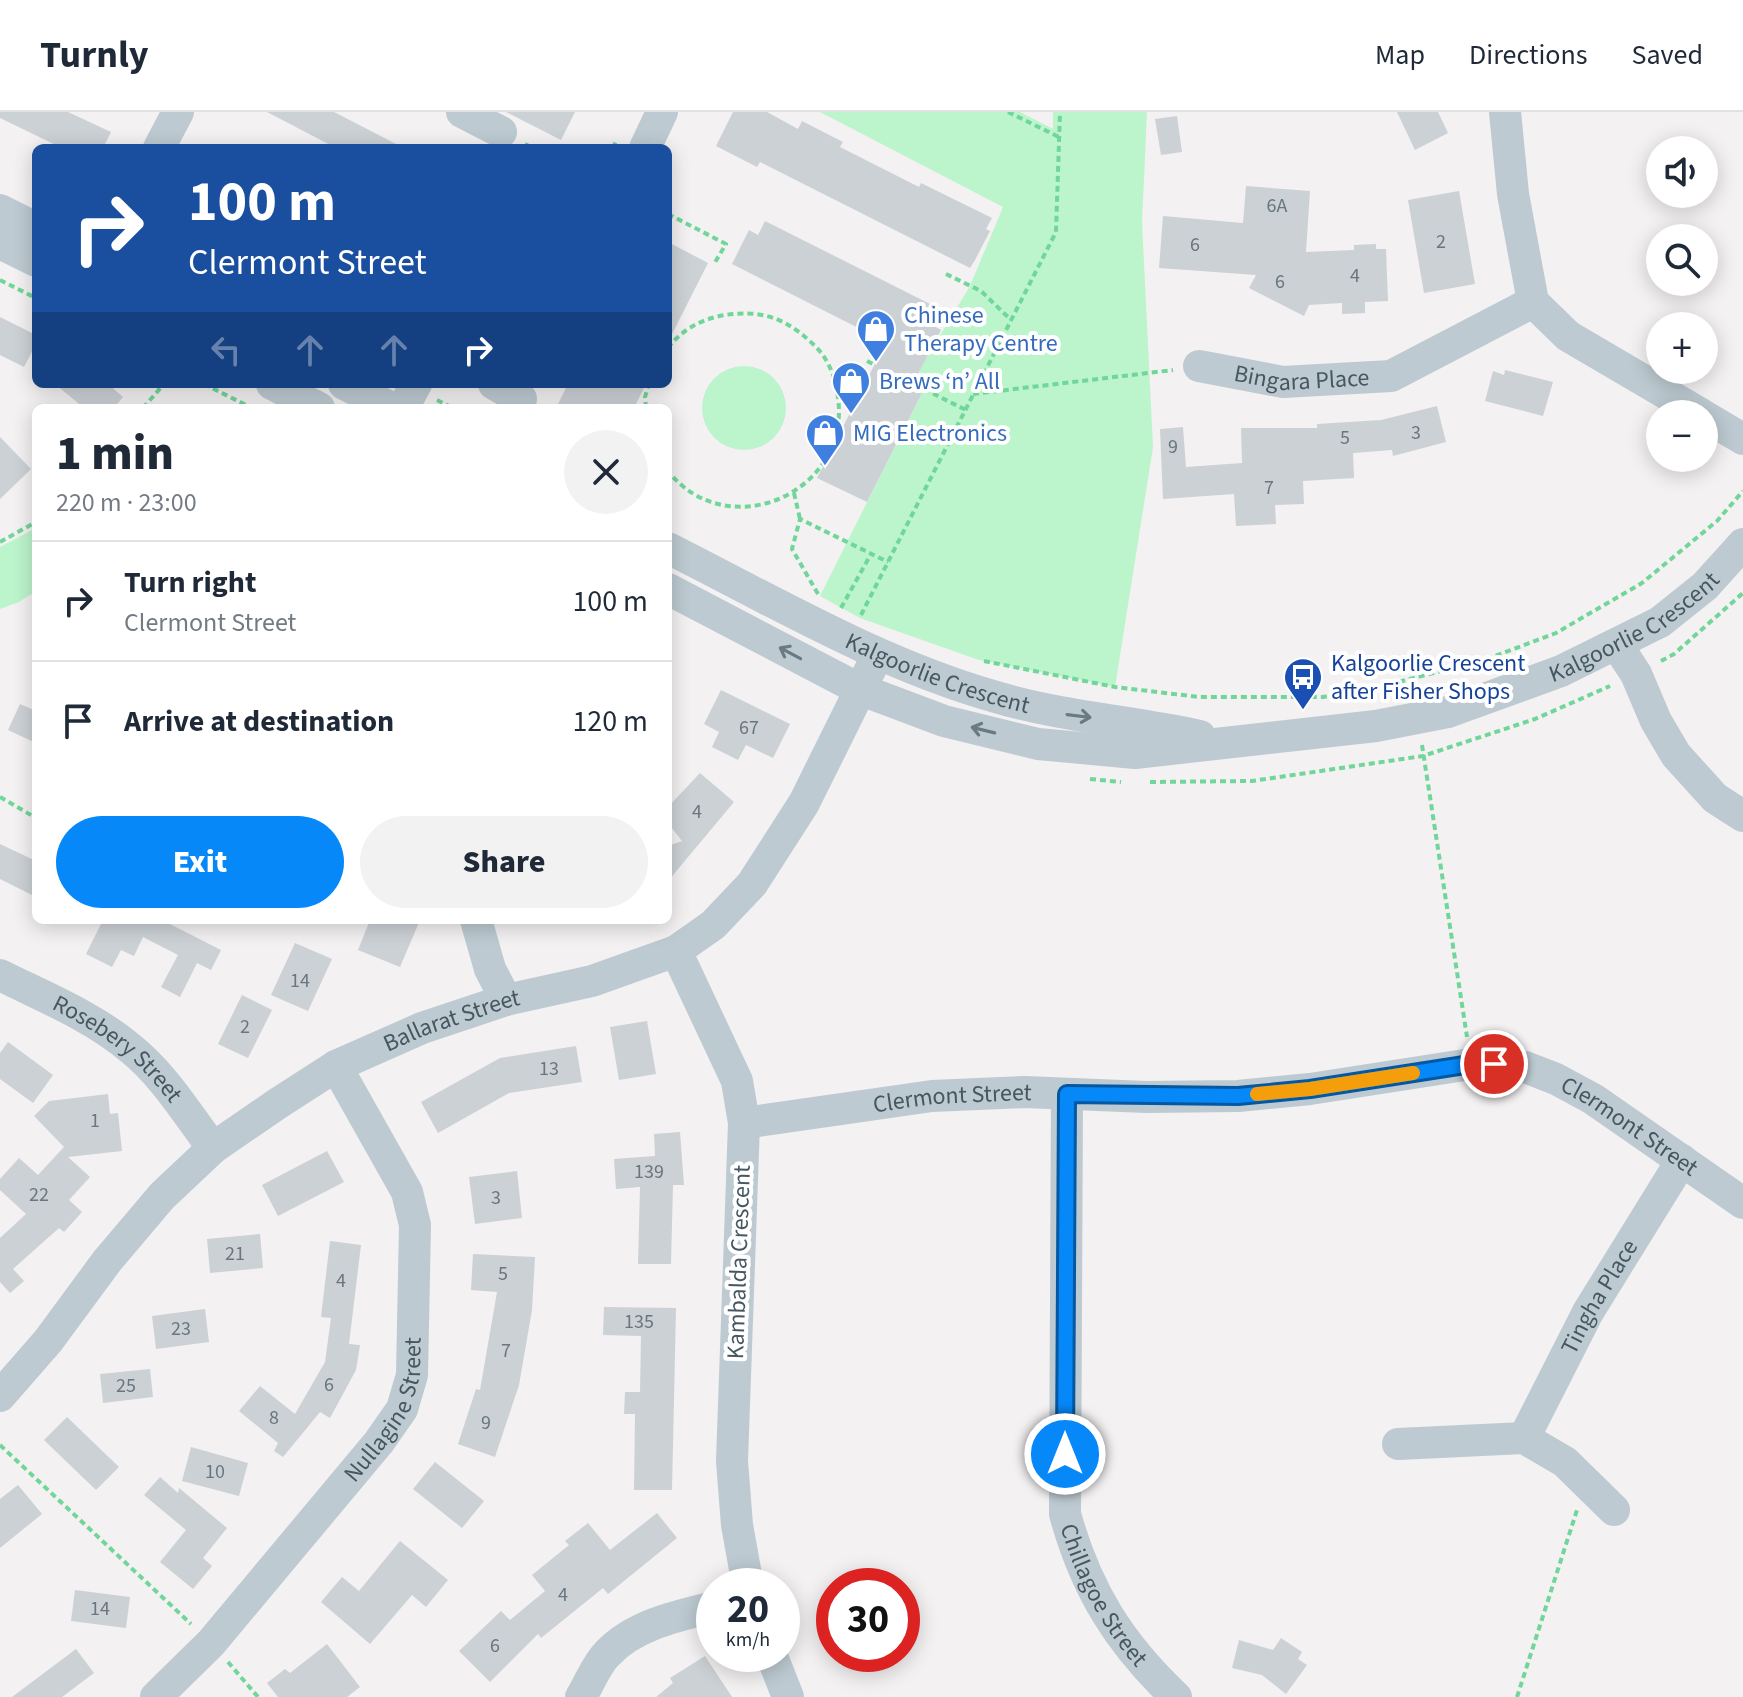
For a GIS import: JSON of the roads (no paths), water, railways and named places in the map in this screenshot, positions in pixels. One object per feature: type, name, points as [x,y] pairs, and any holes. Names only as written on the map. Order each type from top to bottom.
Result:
[{"type":"street","points":[[161,144],[178,112]]},
{"type":"street","points":[[462,112],[501,132]]},
{"type":"street","points":[[647,144],[662,112]]},
{"type":"street","points":[[1505,112],[1513,194],[1533,302],[1568,336],[1677,400]]},
{"type":"street","points":[[0,210],[32,226]]},
{"type":"street","points":[[0,243],[32,259]]},
{"type":"street","name":"Bingara Place","points":[[1199,366],[1283,382],[1391,376],[1533,302]]},
{"type":"street","points":[[280,388],[311,404]]},
{"type":"street","points":[[352,388],[384,404]]},
{"type":"street","points":[[1718,424],[1743,439]]},
{"type":"street","name":"Kalgoorlie Crescent","points":[[672,591],[859,689],[944,721],[1038,744],[1135,753],[1376,726],[1448,712],[1561,671],[1617,645],[1672,613],[1705,586],[1743,544]]},
{"type":"street","name":"Kalgoorlie Crescent","points":[[672,550],[878,654],[925,674],[996,697],[1064,714],[1145,724],[1226,741]]},
{"type":"street","points":[[1617,645],[1636,674],[1656,721],[1676,755],[1715,798],[1743,816]]},
{"type":"street","name":"Ballarat Street","points":[[0,1396],[48,1341],[107,1261],[162,1196],[213,1148],[336,1066],[422,1028],[506,1000],[592,981],[676,951],[713,925],[752,884],[804,803],[878,654]]},
{"type":"street","points":[[477,924],[490,969],[506,1000]]},
{"type":"street","name":"Kambalda Crescent","points":[[676,951],[737,1081],[744,1123],[732,1461],[737,1525],[745,1568]]},
{"type":"street","name":"Rosebery Street","points":[[0,975],[102,1027],[132,1049],[159,1076],[213,1148]]},
{"type":"street","name":"Clermont Street","points":[[744,1123],[932,1096],[1025,1092],[1238,1096],[1310,1089],[1471,1064],[1525,1067],[1593,1099],[1743,1203]]},
{"type":"street","name":"Nullagine Street","points":[[156,1697],[211,1643],[379,1442],[402,1409],[412,1375],[415,1225],[407,1192],[336,1066]]},
{"type":"street","name":"Chillagoe Street","points":[[1067,1094],[1065,1514],[1082,1570],[1099,1603],[1153,1675],[1176,1697]]},
{"type":"street","name":"Tingha Place","points":[[1524,1438],[1588,1312],[1682,1160]]},
{"type":"street","points":[[1398,1444],[1524,1438],[1565,1462],[1614,1510]]},
{"type":"street","points":[[581,1697],[606,1655],[635,1633],[664,1620],[696,1612]]},
{"type":"street","points":[[778,1672],[788,1697]]},
{"type":"place","name":"Chinese Therapy Centre","points":[[876,363]]},
{"type":"place","name":"Brews ‘n’ All","points":[[851,415]]},
{"type":"place","name":"MIG Electronics","points":[[825,467]]},
{"type":"place","name":"Kalgoorlie Crescent after Fisher Shops","points":[[1303,711]]}]
